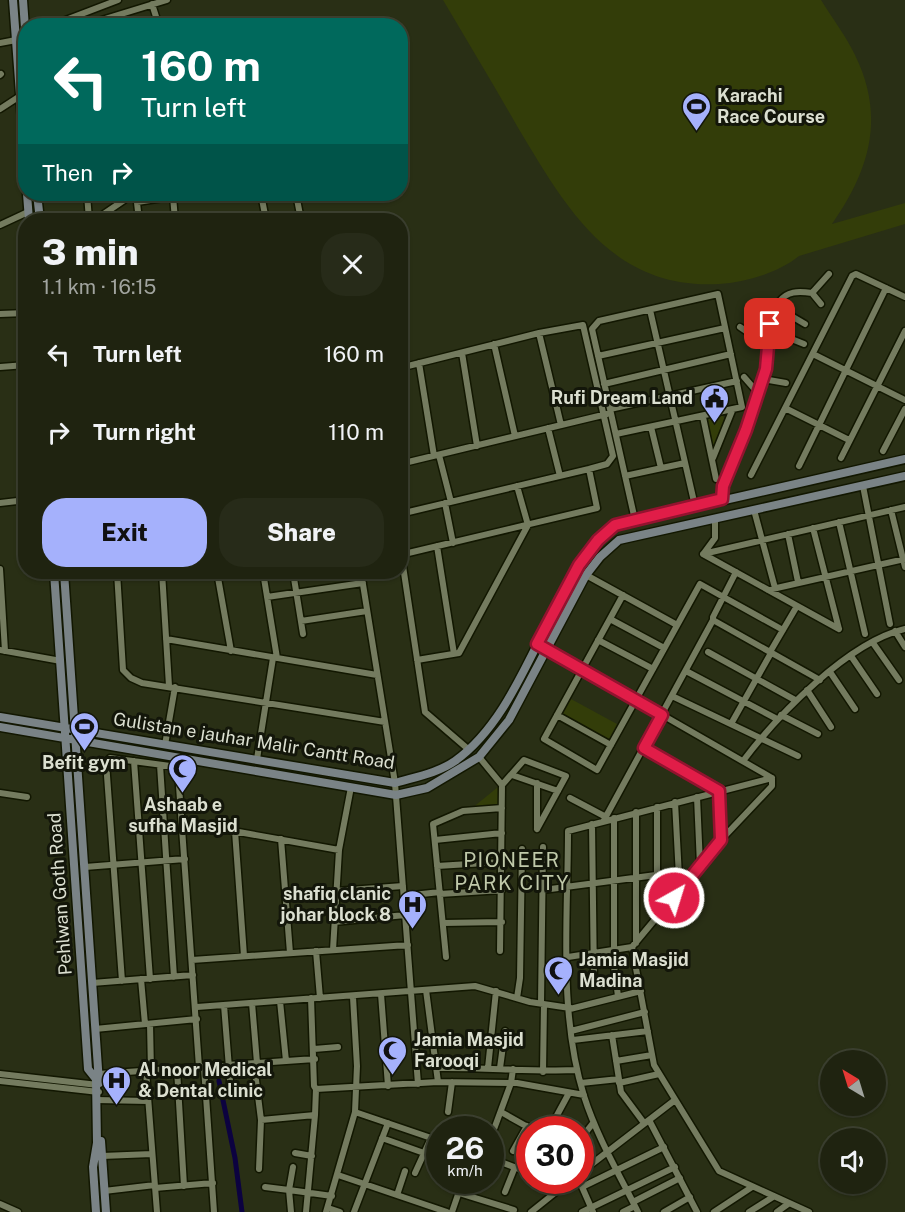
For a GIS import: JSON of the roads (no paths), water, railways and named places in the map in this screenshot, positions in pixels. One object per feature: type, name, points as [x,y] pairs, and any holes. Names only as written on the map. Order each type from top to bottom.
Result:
[{"type":"main road","points":[[13,0],[18,20]]},
{"type":"main road","points":[[23,0],[23,18]]},
{"type":"main road","name":"Gulistan e jauhar Malir Cantt Road","points":[[0,717],[395,783],[437,770],[454,762],[500,713],[579,565],[598,540],[615,525],[905,459]]},
{"type":"main road","name":"Gulistan e jauhar Malir Cantt Road","points":[[0,727],[76,740],[178,763],[396,795],[427,788],[479,757],[509,720],[586,575],[600,557],[619,540],[905,476]]},
{"type":"main road","name":"Pehlwan Goth Road","points":[[55,579],[88,1069],[95,1077],[98,1092],[106,1212]]},
{"type":"main road","name":"Pehlwan Goth Road","points":[[65,579],[98,1074],[97,1143],[93,1167],[96,1212]]},
{"type":"street","points":[[70,18],[118,0]]},
{"type":"street","points":[[105,4],[110,18],[166,0]]},
{"type":"street","points":[[152,4],[156,18]]},
{"type":"street","points":[[0,43],[18,41]]},
{"type":"street","points":[[0,108],[18,97]]},
{"type":"street","points":[[106,213],[124,201]]},
{"type":"street","points":[[138,213],[137,202],[143,201]]},
{"type":"street","points":[[0,225],[18,219]]},
{"type":"street","points":[[722,499],[723,486],[763,380],[769,330],[776,307],[789,293],[812,293],[829,274]]},
{"type":"street","points":[[751,475],[853,274],[905,297]]},
{"type":"street","points":[[799,466],[886,288]]},
{"type":"street","points":[[812,293],[821,304]]},
{"type":"street","points":[[408,512],[607,464],[613,456],[609,413],[592,329],[594,324],[717,294],[742,406],[732,411],[616,434]]},
{"type":"street","points":[[776,307],[805,324]]},
{"type":"street","points":[[650,310],[695,506]]},
{"type":"street","points":[[0,314],[18,313]]},
{"type":"street","points":[[408,366],[539,333],[583,325],[616,434],[635,520]]},
{"type":"street","points":[[740,327],[768,346]]},
{"type":"street","points":[[598,356],[725,328]]},
{"type":"street","points":[[769,330],[804,344]]},
{"type":"street","points":[[841,458],[905,331]]},
{"type":"street","points":[[539,333],[561,425]]},
{"type":"street","points":[[494,344],[515,436]]},
{"type":"street","points":[[462,353],[477,446]]},
{"type":"street","points":[[604,384],[731,354]]},
{"type":"street","points":[[813,354],[905,400]]},
{"type":"street","points":[[419,363],[448,503],[453,543]]},
{"type":"street","points":[[0,367],[18,366]]},
{"type":"street","points":[[744,377],[758,393]]},
{"type":"street","points":[[763,380],[786,383]]},
{"type":"street","points":[[408,462],[737,381]]},
{"type":"street","points":[[785,408],[849,440]]},
{"type":"street","points":[[883,451],[905,409]]},
{"type":"street","points":[[712,459],[732,411]]},
{"type":"street","points":[[703,417],[716,479]]},
{"type":"street","points":[[651,427],[661,468]]},
{"type":"street","points":[[548,428],[560,476]]},
{"type":"street","points":[[625,476],[685,463]]},
{"type":"street","points":[[408,553],[597,508],[589,469]]},
{"type":"street","points":[[417,660],[459,653],[528,525],[517,486]]},
{"type":"street","points":[[862,486],[876,565],[890,624]]},
{"type":"street","points":[[0,502],[18,501]]},
{"type":"street","points":[[703,554],[905,507]]},
{"type":"street","points":[[754,510],[771,589]]},
{"type":"street","points":[[891,510],[905,567]]},
{"type":"street","points":[[703,554],[715,538],[715,519]]},
{"type":"street","points":[[839,522],[866,634]]},
{"type":"street","points":[[703,554],[771,589],[796,606],[839,629],[813,528]]},
{"type":"street","points":[[788,534],[798,582]]},
{"type":"street","points":[[438,546],[454,654]]},
{"type":"street","points":[[771,589],[904,559]]},
{"type":"street","points":[[0,569],[2,650],[61,661]]},
{"type":"street","points":[[605,819],[713,621],[713,616],[736,572]]},
{"type":"street","points":[[586,575],[677,625]]},
{"type":"street","points":[[117,579],[123,670],[131,678],[142,683],[385,722]]},
{"type":"street","points":[[162,579],[172,687],[165,745]]},
{"type":"street","points":[[218,579],[231,651]]},
{"type":"street","points":[[257,759],[275,658],[264,579]]},
{"type":"street","points":[[294,579],[303,634]]},
{"type":"street","points":[[362,579],[395,783],[418,1084]]},
{"type":"street","points":[[405,579],[425,712],[468,749]]},
{"type":"street","points":[[267,597],[363,583]]},
{"type":"street","points":[[623,595],[544,740],[597,770],[700,584],[783,630]]},
{"type":"street","points":[[731,724],[796,606]]},
{"type":"street","points":[[301,621],[367,611]]},
{"type":"street","points":[[610,619],[664,648]]},
{"type":"street","points":[[713,621],[820,680]]},
{"type":"street","points":[[743,762],[760,738],[807,690],[851,656],[905,629]]},
{"type":"street","points":[[895,632],[905,647]]},
{"type":"street","points":[[166,639],[377,675]]},
{"type":"street","points":[[598,640],[653,669]]},
{"type":"street","points":[[873,643],[899,680]]},
{"type":"street","points":[[537,644],[772,778]]},
{"type":"street","points":[[708,652],[795,700]]},
{"type":"street","points":[[851,656],[877,694]]},
{"type":"street","points":[[686,671],[744,701],[818,734]]},
{"type":"street","points":[[830,672],[855,710]]},
{"type":"street","points":[[807,690],[831,727]]},
{"type":"street","points":[[672,696],[798,756]]},
{"type":"street","points":[[557,715],[611,745]]},
{"type":"street","points":[[644,748],[719,791]]},
{"type":"street","points":[[479,757],[502,785],[500,951]]},
{"type":"street","points":[[122,981],[106,762],[110,758],[160,765],[178,763],[193,975],[214,1212]]},
{"type":"street","points":[[502,785],[524,760],[566,776],[537,829],[537,783]]},
{"type":"street","points":[[135,761],[150,979]]},
{"type":"street","points":[[160,765],[174,977]]},
{"type":"street","points":[[512,775],[558,790]]},
{"type":"street","points":[[592,1116],[577,1070],[571,1031],[567,957],[568,831],[605,819],[772,778]]},
{"type":"street","points":[[567,957],[634,945],[721,840],[772,786],[772,778]]},
{"type":"street","points":[[333,950],[339,850],[351,787]]},
{"type":"street","points":[[719,791],[721,840]]},
{"type":"street","points":[[0,792],[27,797]]},
{"type":"street","points":[[697,797],[700,866]]},
{"type":"street","points":[[570,798],[605,819]]},
{"type":"street","points":[[675,802],[679,877],[685,884]]},
{"type":"street","points":[[657,807],[657,900],[665,908]]},
{"type":"street","points":[[446,957],[433,824],[463,811],[502,808]]},
{"type":"street","points":[[636,812],[634,945],[652,1054],[659,1074],[719,1171],[809,1212]]},
{"type":"street","points":[[614,818],[614,950],[618,996]]},
{"type":"street","points":[[183,822],[339,850]]},
{"type":"street","points":[[592,824],[594,981]]},
{"type":"street","points":[[235,831],[244,956]]},
{"type":"street","points":[[435,840],[502,833]]},
{"type":"street","points":[[281,839],[290,953]]},
{"type":"street","points":[[543,847],[543,1072]]},
{"type":"street","points":[[517,998],[520,978],[522,849]]},
{"type":"street","points":[[85,867],[185,859]]},
{"type":"street","points":[[437,867],[502,862]]},
{"type":"street","points":[[543,890],[656,876],[679,877]]},
{"type":"street","points":[[336,891],[403,886]]},
{"type":"street","points":[[404,896],[502,890]]},
{"type":"street","points":[[334,922],[405,915]]},
{"type":"street","points":[[443,923],[502,922]]},
{"type":"street","points":[[192,960],[408,945]]},
{"type":"street","points":[[316,951],[320,998]]},
{"type":"street","points":[[92,983],[193,975]]},
{"type":"street","points":[[141,979],[148,1024],[148,1101],[157,1212]]},
{"type":"street","points":[[196,1007],[475,986],[517,998],[570,1008],[641,991]]},
{"type":"street","points":[[426,990],[438,1082]]},
{"type":"street","points":[[488,1068],[496,992]]},
{"type":"street","points":[[381,994],[388,1086]]},
{"type":"street","points":[[340,1212],[327,1210],[355,1112],[357,1087],[352,997]]},
{"type":"street","points":[[306,1212],[316,1089],[314,1086],[315,1059],[311,998]]},
{"type":"street","points":[[280,1001],[286,1061]]},
{"type":"street","points":[[252,1003],[261,1120],[259,1169]]},
{"type":"street","points":[[224,1005],[231,1093]]},
{"type":"street","points":[[571,1031],[645,1012]]},
{"type":"street","points":[[94,1029],[197,1019]]},
{"type":"street","points":[[500,1068],[505,1031]]},
{"type":"street","points":[[573,1040],[648,1031]]},
{"type":"street","points":[[612,1035],[623,1097],[646,1121],[664,1147],[697,1212]]},
{"type":"street","points":[[314,1049],[338,1047]]},
{"type":"street","points":[[616,1062],[652,1054]]},
{"type":"street","points":[[98,1074],[315,1059]]},
{"type":"street","points":[[436,1068],[500,1068],[543,1072],[577,1070]]},
{"type":"street","points":[[177,1069],[184,1185]]},
{"type":"street","points":[[499,1116],[511,1083],[513,1069]]},
{"type":"street","points":[[0,1074],[148,1101]]},
{"type":"street","points":[[581,1083],[619,1081],[659,1074]]},
{"type":"street","points":[[0,1081],[98,1092]]},
{"type":"street","points":[[316,1089],[438,1082],[511,1083],[584,1095]]},
{"type":"street","points":[[448,1112],[452,1082]]},
{"type":"street","points":[[557,1116],[569,1093]]},
{"type":"street","points":[[594,1162],[675,1100]]},
{"type":"street","points":[[355,1112],[426,1136]]},
{"type":"street","points":[[501,1112],[516,1120]]},
{"type":"street","points":[[261,1120],[315,1115]]},
{"type":"street","points":[[354,1212],[387,1123]]},
{"type":"street","points":[[594,1123],[636,1207]]},
{"type":"street","points":[[382,1138],[424,1153]]},
{"type":"street","points":[[513,1151],[516,1147]]},
{"type":"street","points":[[594,1179],[664,1147]]},
{"type":"street","points":[[414,1173],[426,1149]]},
{"type":"street","points":[[295,1153],[312,1156]]},
{"type":"street","points":[[102,1156],[152,1154]]},
{"type":"street","points":[[504,1163],[515,1167],[505,1192]]},
{"type":"street","points":[[291,1212],[289,1190],[293,1167]]},
{"type":"street","points":[[582,1212],[592,1210],[675,1167]]},
{"type":"street","points":[[397,1195],[405,1172]]},
{"type":"street","points":[[338,1175],[447,1212]]},
{"type":"street","points":[[623,1212],[636,1207],[680,1178]]},
{"type":"street","points":[[104,1191],[213,1183]]},
{"type":"street","points":[[714,1212],[752,1187]]},
{"type":"street","points":[[265,1188],[332,1196]]},
{"type":"street","points":[[452,1212],[459,1194]]},
{"type":"street","points":[[462,1194],[514,1210]]},
{"type":"street","points":[[531,1212],[554,1194]]},
{"type":"street","points":[[585,1194],[592,1210]]},
{"type":"street","points":[[664,1212],[690,1197]]},
{"type":"street","points":[[749,1212],[773,1197]]},
{"type":"street","points":[[0,1204],[18,1212]]},
{"type":"street","points":[[777,1212],[788,1204]]},
{"type":"waterway","points":[[219,1081],[235,1158],[242,1212]]},
{"type":"place","name":"Karachi Race Course","points":[[696,132]]},
{"type":"place","name":"Rufi Dream Land","points":[[714,424]]},
{"type":"place","name":"Befit gym","points":[[84,752]]},
{"type":"place","name":"Ashaab e sufha Masjid","points":[[183,794]]},
{"type":"place","name":"shafiq clanic johar block 8","points":[[412,930]]},
{"type":"place","name":"Jamia Masjid Madina","points":[[558,996]]},
{"type":"place","name":"Jamia Masjid Farooqi","points":[[393,1076]]},
{"type":"place","name":"Al noor Medical & Dental clinic","points":[[117,1106]]},
{"type":"district","name":"PIONEER PARK CITY","points":[[512,872]]}]
